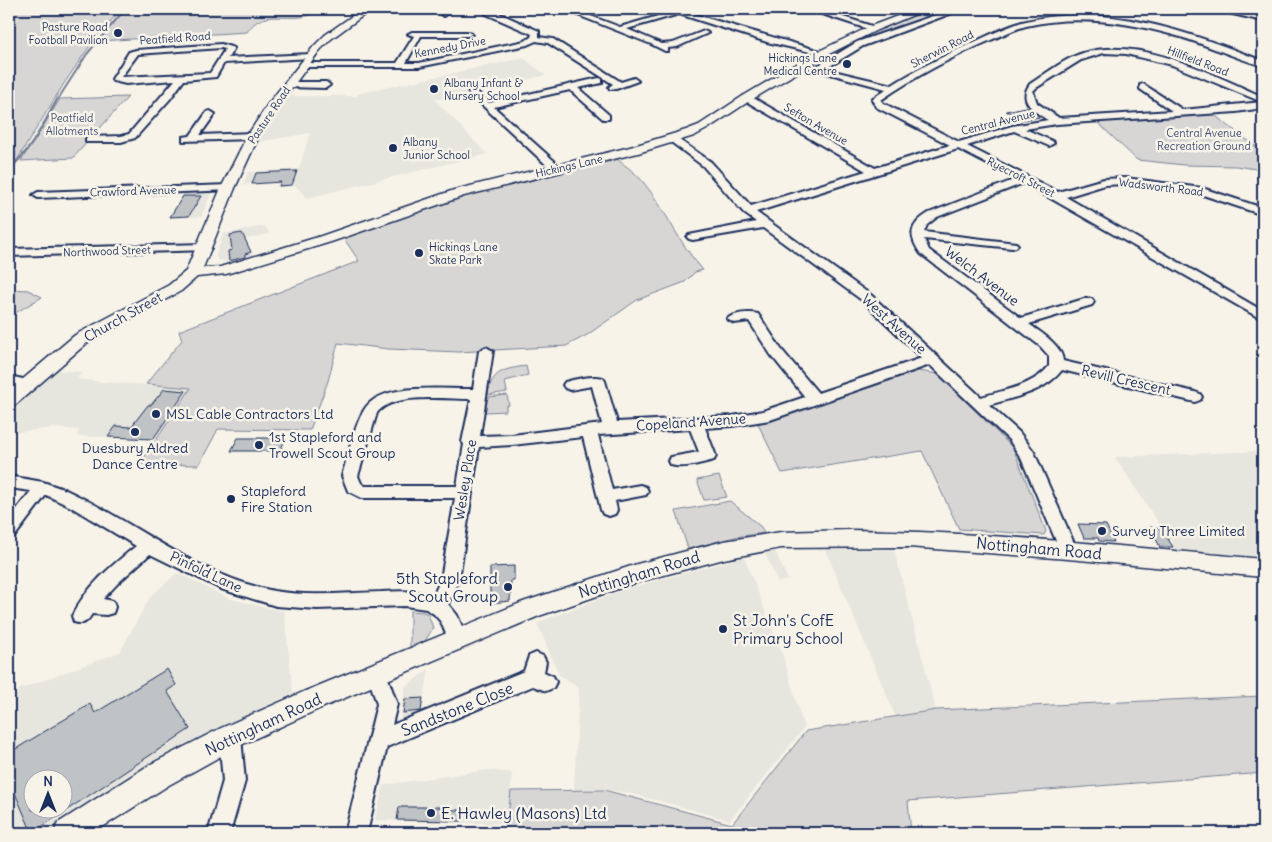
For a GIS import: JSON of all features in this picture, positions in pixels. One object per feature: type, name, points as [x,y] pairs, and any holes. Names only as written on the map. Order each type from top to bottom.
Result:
[{"type":"main road","name":"Pasture Road","points":[[193,274],[228,188],[253,136],[288,85],[328,37],[368,9]]},
{"type":"main road","name":"Hickings Lane","points":[[193,274],[221,271],[319,242],[450,196],[672,139],[703,127],[747,98],[823,53],[874,28],[924,9]]},
{"type":"main road","name":"Church Street","points":[[9,401],[82,339],[175,288],[193,274]]},
{"type":"main road","name":"Nottingham Road","points":[[68,833],[159,775],[230,737],[531,609],[673,562],[769,541],[829,538],[908,539],[1068,550],[1263,568]]},
{"type":"street","points":[[486,9],[536,33],[536,38],[550,41],[588,62],[615,86],[634,81]]},
{"type":"street","points":[[609,9],[577,13],[663,48],[697,35]]},
{"type":"street","points":[[669,9],[770,40],[823,53]]},
{"type":"street","points":[[812,9],[874,28]]},
{"type":"street","points":[[827,14],[844,9]]},
{"type":"street","points":[[818,69],[860,44],[959,9]]},
{"type":"street","points":[[1215,9],[1263,18]]},
{"type":"street","points":[[1252,16],[1260,10]]},
{"type":"street","points":[[620,30],[680,12]]},
{"type":"street","name":"Sherwin Road","points":[[893,88],[973,44],[1020,25],[1053,19],[1099,19],[1159,28],[1199,39],[1263,64]]},
{"type":"street","points":[[400,66],[415,34],[450,36],[468,34]]},
{"type":"street","name":"Kennedy Drive","points":[[308,60],[400,66],[426,64],[527,43],[536,38]]},
{"type":"street","name":"Peatfield Road","points":[[230,48],[222,61],[213,75],[120,81],[116,79],[132,54],[140,51],[230,48]]},
{"type":"street","name":"Hillfield Road","points":[[1057,121],[1032,103],[1029,98],[1029,91],[1032,86],[1084,55],[1094,53],[1125,52],[1162,59],[1263,100]]},
{"type":"street","points":[[222,61],[308,60]]},
{"type":"street","points":[[801,65],[893,88]]},
{"type":"street","points":[[89,140],[121,139],[132,136],[167,97],[181,78]]},
{"type":"street","points":[[488,106],[599,81]]},
{"type":"street","points":[[288,85],[326,86]]},
{"type":"street","points":[[1144,87],[1182,113]]},
{"type":"street","points":[[571,88],[606,117]]},
{"type":"street","name":"Ryecroft Street","points":[[893,88],[876,99],[877,103],[1058,196],[1263,316]]},
{"type":"street","points":[[472,92],[557,169]]},
{"type":"street","name":"Sefton Avenue","points":[[747,98],[873,171]]},
{"type":"street","name":"Central Avenue","points":[[748,211],[958,144],[1015,128],[1057,121],[1252,108],[1263,105]]},
{"type":"street","points":[[1252,108],[1263,113]]},
{"type":"street","points":[[210,114],[190,139],[253,136]]},
{"type":"street","points":[[1015,128],[1048,140]]},
{"type":"street","name":"West Avenue","points":[[672,139],[708,164],[748,211],[867,298],[1014,436],[1026,451],[1068,550]]},
{"type":"street","points":[[1012,245],[917,235],[922,221],[933,214],[1026,179]]},
{"type":"street","name":"Wadsworth Road","points":[[1058,196],[1104,182],[1125,181],[1202,191],[1263,212]]},
{"type":"street","name":"Crawford Avenue","points":[[38,195],[228,188]]},
{"type":"street","points":[[693,237],[765,224]]},
{"type":"street","name":"Welch Avenue","points":[[917,235],[919,245],[933,258],[1049,346],[1056,357],[1057,364]]},
{"type":"street","name":"Northwood Street","points":[[9,253],[205,248]]},
{"type":"street","points":[[1020,323],[1088,302]]},
{"type":"street","points":[[734,319],[754,317],[776,352],[816,399]]},
{"type":"street","name":"Wesley Place","points":[[437,605],[448,586],[486,351]]},
{"type":"street","name":"Copeland Avenue","points":[[470,442],[512,440],[611,428],[696,424],[764,416],[932,359]]},
{"type":"street","points":[[978,402],[1040,383],[1054,373],[1057,364]]},
{"type":"street","name":"Revill Crescent","points":[[1057,364],[1195,397]]},
{"type":"street","points":[[9,381],[27,384]]},
{"type":"street","points":[[570,385],[598,381],[611,428]]},
{"type":"street","points":[[463,492],[362,492],[354,487],[350,476],[370,412],[381,400],[396,396],[479,394]]},
{"type":"street","points":[[676,461],[702,464],[708,456],[696,424]]},
{"type":"street","points":[[589,431],[607,503],[640,491]]},
{"type":"street","name":"Pinfold Lane","points":[[9,482],[43,488],[61,494],[149,545],[232,586],[276,598],[332,602],[408,599],[437,605]]},
{"type":"street","points":[[9,531],[43,488]]},
{"type":"street","points":[[106,607],[84,611],[105,582],[149,545]]},
{"type":"street","points":[[437,605],[450,620],[458,640]]},
{"type":"street","points":[[356,833],[380,740],[387,704],[377,674]]},
{"type":"street","name":"Sandstone Close","points":[[380,740],[538,674]]},
{"type":"street","points":[[219,833],[234,781],[230,737]]},
{"type":"shaded area","points":[[523,58],[546,75],[435,100],[487,154],[307,198],[296,186],[277,187],[278,182],[243,185],[248,172],[299,169],[310,133],[258,142],[290,96],[358,96],[357,94]]},
{"type":"shaded area","points":[[212,191],[201,217],[169,217],[184,193]]},
{"type":"shaded area","points":[[265,226],[269,234],[246,239],[254,257],[228,263],[217,259],[216,255],[223,234]]},
{"type":"shaded area","points":[[53,370],[82,372],[77,379],[100,382],[192,388],[156,439],[76,436],[80,430],[53,428],[18,432],[9,431],[9,411]]},
{"type":"shaded area","points":[[1263,451],[1263,557],[1179,552],[1173,547],[1171,543],[1173,543],[1166,534],[1168,532],[1158,522],[1115,457]]},
{"type":"shaded area","points":[[825,549],[894,550],[936,710],[896,717]]},
{"type":"shaded area","points":[[775,551],[788,580],[778,582],[765,553]]},
{"type":"shaded area","points":[[744,557],[783,656],[804,728],[730,820],[629,793],[603,789],[574,790],[579,688],[559,675],[537,623],[625,589]]},
{"type":"shaded area","points":[[177,573],[228,598],[284,611],[293,693],[224,726],[92,800],[72,814],[72,770],[22,770],[22,820],[64,820],[45,833],[9,832],[9,706],[20,689],[120,652],[150,597]]},
{"type":"shaded area","points":[[429,669],[421,713],[400,721],[405,687]]},
{"type":"shaded area","points":[[487,770],[512,773],[508,824],[375,820],[384,785]]},
{"type":"green space","points":[[9,9],[122,9],[96,37],[65,82],[17,160],[9,167]]},
{"type":"green space","points":[[126,9],[320,9],[311,15],[301,17],[276,17],[260,20],[253,24],[247,32],[99,41]]},
{"type":"green space","points":[[929,9],[955,9],[867,41],[817,67],[813,63],[870,33]]},
{"type":"green space","name":"Peatfield Allotments","points":[[128,97],[73,158],[21,161],[60,99]]},
{"type":"green space","name":"Central Avenue Recreation Ground","points":[[1213,114],[1263,152],[1263,170],[1236,166],[1184,165],[1137,160],[1097,122]]},
{"type":"green space","points":[[617,159],[635,173],[652,193],[694,260],[703,270],[695,272],[685,282],[637,300],[587,335],[566,346],[459,352],[389,349],[338,343],[328,381],[310,430],[218,429],[199,465],[140,464],[191,388],[146,384],[182,340],[179,331],[359,261],[343,237],[466,195],[606,160],[608,162]]},
{"type":"green space","points":[[9,289],[28,290],[42,297],[12,315],[14,316],[10,320],[9,302],[11,300],[9,299]]},
{"type":"green space","points":[[526,366],[528,375],[505,381],[507,392],[488,395],[492,380],[501,372]]},
{"type":"green space","points":[[918,371],[938,374],[1013,448],[1046,531],[1044,535],[959,529],[922,451],[782,473],[758,424]]},
{"type":"green space","points":[[507,395],[509,405],[506,406],[506,411],[485,412],[488,397]]},
{"type":"green space","points":[[719,476],[727,497],[704,500],[697,480]]},
{"type":"green space","points":[[730,501],[761,527],[764,533],[735,537],[688,549],[676,511]]},
{"type":"green space","points":[[410,611],[428,614],[433,628],[425,641],[410,648]]},
{"type":"green space","points":[[1263,696],[1263,773],[908,801],[911,833],[506,833],[511,791],[604,790],[732,824],[806,731],[936,710]]},
{"type":"building","points":[[1026,107],[1040,117],[1022,120],[1006,111]]},
{"type":"building","points":[[297,171],[292,185],[279,186],[281,182],[252,184],[256,173]]},
{"type":"building","points":[[183,196],[201,196],[189,216],[170,217]]},
{"type":"building","points":[[242,233],[251,252],[245,254],[245,257],[229,261],[228,251],[232,250],[230,235]]},
{"type":"building","points":[[164,389],[186,391],[153,439],[108,437],[116,426],[131,427],[148,405],[151,405]]},
{"type":"building","name":"1st Stapleford and Trowell Scout Group","points":[[238,438],[286,438],[280,451],[231,451]]},
{"type":"building","points":[[1078,524],[1106,525],[1114,542],[1099,541],[1098,538],[1084,538]]},
{"type":"building","points":[[1150,527],[1161,528],[1173,547],[1160,547]]},
{"type":"building","points":[[514,566],[514,580],[511,580],[510,601],[490,603],[490,567]]},
{"type":"building","points":[[167,669],[176,685],[167,691],[190,729],[72,807],[72,770],[22,770],[22,810],[9,779],[9,753],[90,704],[95,713]]},
{"type":"building","points":[[423,698],[421,711],[403,713],[405,699]]},
{"type":"building","name":"E. Hawley (Masons) Ltd","points":[[399,807],[452,807],[452,810],[464,810],[462,821],[397,820]]},
{"type":"building","points":[[26,820],[52,820],[32,833]]},
{"type":"waterway","points":[[58,99],[87,54],[125,9]]},
{"type":"waterway","points":[[9,169],[31,145],[58,98]]},
{"type":"place","name":"Pasture Road Football Pavilion","points":[[118,33]]},
{"type":"place","name":"Hickings Lane Medical Centre","points":[[847,64]]},
{"type":"place","name":"Albany Infant & Nursery School","points":[[434,89]]},
{"type":"place","name":"Albany Junior School","points":[[393,148]]},
{"type":"place","name":"Hickings Lane Skate Park","points":[[419,253]]},
{"type":"place","name":"MSL Cable Contractors Ltd","points":[[156,414]]},
{"type":"place","name":"Duesbury Aldred Dance Centre","points":[[135,432]]},
{"type":"place","name":"1st Stapleford and Trowell Scout Group","points":[[259,445]]},
{"type":"place","name":"Stapleford Fire Station","points":[[231,499]]},
{"type":"place","name":"Survey Three Limited","points":[[1102,531]]},
{"type":"place","name":"5th Stapleford Scout Group","points":[[508,587]]},
{"type":"place","name":"St John's CofE Primary School","points":[[723,629]]},
{"type":"place","name":"E. Hawley (Masons) Ltd","points":[[431,813]]}]
